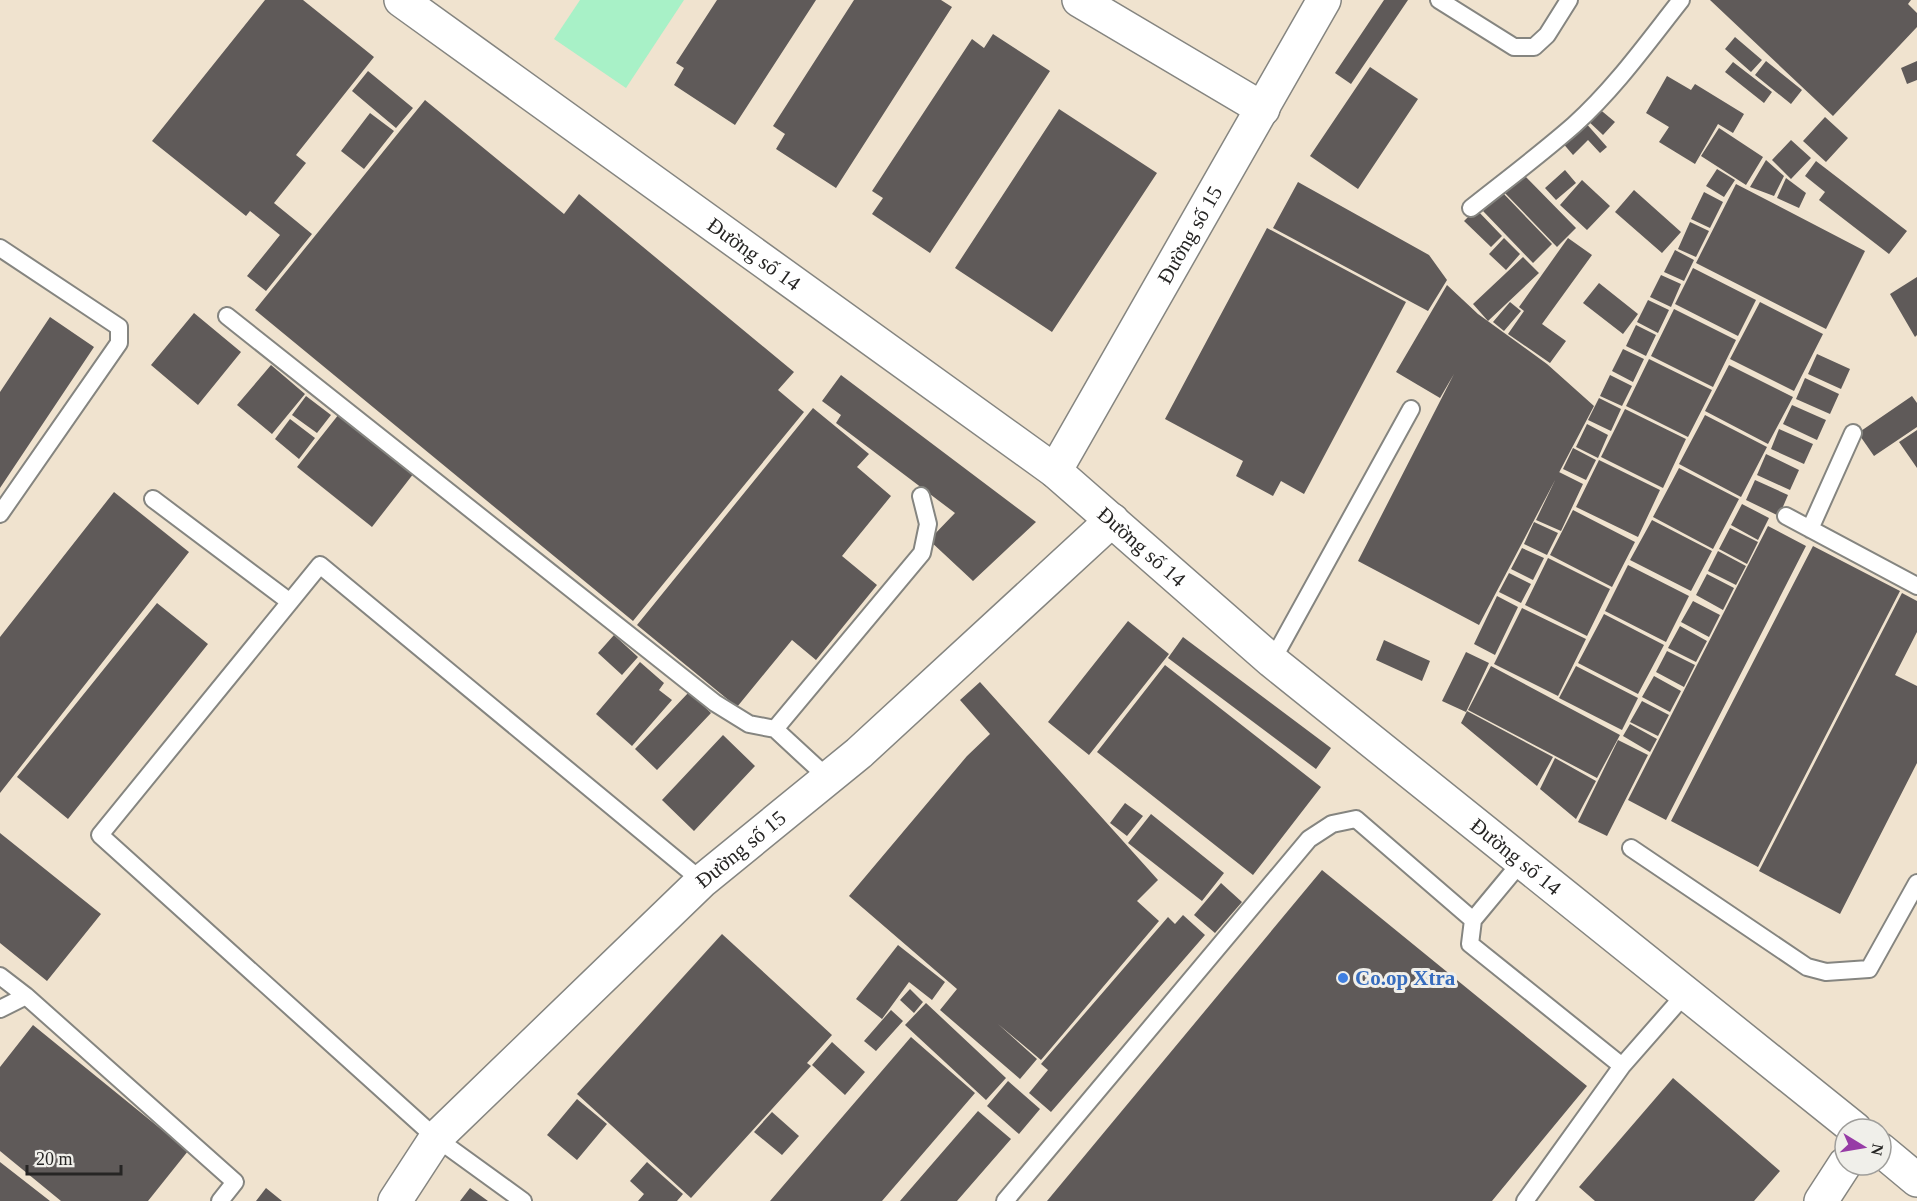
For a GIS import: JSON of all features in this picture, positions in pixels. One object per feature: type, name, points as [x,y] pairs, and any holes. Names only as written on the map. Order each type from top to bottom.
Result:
[{"type":"street","name":"Đường số 14","points":[[401,0],[1055,471],[1272,661],[1840,1117]]},
{"type":"street","points":[[1079,0],[1263,109]]},
{"type":"street","name":"Đường số 15","points":[[1055,471],[1324,0]]},
{"type":"street","name":"Đường số 15","points":[[395,1201],[436,1138],[702,881],[860,753],[1112,520]]},
{"type":"street","points":[[1893,1160],[1917,1180]]},
{"type":"street","points":[[1821,1201],[1837,1177]]},
{"type":"lane","points":[[1439,0],[1514,47],[1534,47],[1547,35],[1569,0]]},
{"type":"lane","points":[[1471,208],[1575,124],[1618,79],[1681,0]]},
{"type":"lane","points":[[0,248],[119,327],[119,343],[0,514]]},
{"type":"lane","points":[[227,316],[715,703],[749,724],[775,729],[828,778]]},
{"type":"lane","points":[[1272,661],[1411,409]]},
{"type":"lane","points":[[1810,529],[1854,433]]},
{"type":"lane","points":[[775,729],[922,553],[928,524],[921,496]]},
{"type":"lane","points":[[153,499],[290,602]]},
{"type":"lane","points":[[1786,516],[1917,586]]},
{"type":"lane","points":[[523,1201],[436,1138],[100,835],[320,565],[702,881]]},
{"type":"lane","points":[[1005,1201],[1309,839],[1332,824],[1356,819],[1473,920]]},
{"type":"lane","points":[[1631,848],[1807,967],[1826,972],[1869,969],[1917,883]]},
{"type":"lane","points":[[1522,861],[1473,920],[1470,944],[1622,1066]]},
{"type":"lane","points":[[0,976],[26,996],[235,1182],[220,1201]]},
{"type":"lane","points":[[1528,1200],[1622,1066],[1686,993]]},
{"type":"lane","points":[[0,1009],[26,996]]},
{"type":"shaded area","points":[[0,0],[1917,0],[1917,1201],[0,1201]]},
{"type":"green space","points":[[580,0],[684,0],[626,88],[554,39]]},
{"type":"building","points":[[265,0],[303,0],[374,57],[296,155],[306,163],[274,203],[312,234],[266,291],[247,276],[280,235],[250,211],[246,216],[152,141]]},
{"type":"building","points":[[717,0],[816,0],[735,125],[674,85],[684,68],[676,63]]},
{"type":"building","points":[[854,0],[941,0],[952,7],[836,188],[776,149],[785,134],[773,126]]},
{"type":"building","points":[[1384,0],[1408,0],[1351,84],[1335,73]]},
{"type":"building","points":[[1710,0],[1911,0],[1908,4],[1917,13],[1917,27],[1833,116]]},
{"type":"building","points":[[993,34],[1050,71],[930,253],[872,214],[883,198],[872,191],[972,39],[984,48]]},
{"type":"building","points":[[1735,37],[1762,60],[1751,72],[1725,49]]},
{"type":"building","points":[[1766,61],[1802,90],[1791,104],[1755,75]]},
{"type":"building","points":[[1917,61],[1917,80],[1907,84],[1901,68]]},
{"type":"building","points":[[1733,62],[1772,92],[1764,103],[1725,72]]},
{"type":"building","points":[[1370,67],[1418,99],[1358,189],[1310,156]]},
{"type":"building","points":[[368,71],[413,108],[396,128],[352,91]]},
{"type":"building","points":[[1667,76],[1691,90],[1695,84],[1744,114],[1733,133],[1718,124],[1695,164],[1659,142],[1669,127],[1646,113]]},
{"type":"building","points":[[425,100],[564,214],[579,194],[794,372],[778,390],[804,412],[633,621],[255,310]]},
{"type":"building","points":[[1597,107],[1615,122],[1603,135],[1586,119]]},
{"type":"building","points":[[1059,109],[1157,173],[1052,332],[955,268]]},
{"type":"building","points":[[370,113],[394,131],[364,169],[341,151]]},
{"type":"building","points":[[1825,117],[1848,138],[1826,162],[1803,141]]},
{"type":"building","points":[[1584,121],[1607,147],[1600,153],[1588,140],[1573,155],[1561,141]]},
{"type":"building","points":[[1719,128],[1763,157],[1746,185],[1701,156]]},
{"type":"building","points":[[1791,140],[1811,158],[1791,179],[1772,160]]},
{"type":"building","points":[[1766,160],[1784,176],[1774,196],[1750,187]]},
{"type":"building","points":[[1816,161],[1907,231],[1889,254],[1819,200],[1825,192],[1805,176]]},
{"type":"building","points":[[1717,169],[1735,180],[1724,197],[1706,186]]},
{"type":"building","points":[[1565,170],[1576,183],[1556,200],[1545,188]]},
{"type":"building","points":[[1522,173],[1576,228],[1557,247],[1503,191]]},
{"type":"building","points":[[1786,178],[1806,193],[1799,208],[1777,198]]},
{"type":"building","points":[[1582,180],[1610,206],[1587,230],[1560,205]]},
{"type":"building","points":[[1298,182],[1429,255],[1447,280],[1428,311],[1273,228]]},
{"type":"building","points":[[1736,184],[1865,251],[1826,329],[1696,263]]},
{"type":"building","points":[[1634,190],[1681,232],[1662,253],[1615,212]]},
{"type":"building","points":[[1502,192],[1552,244],[1533,263],[1483,211]]},
{"type":"building","points":[[1704,192],[1723,202],[1710,228],[1691,219]]},
{"type":"building","points":[[1476,209],[1502,236],[1491,247],[1464,221]]},
{"type":"building","points":[[1690,222],[1709,231],[1696,257],[1678,249]]},
{"type":"building","points":[[1267,228],[1406,302],[1304,494],[1281,481],[1273,496],[1236,476],[1243,461],[1165,419]]},
{"type":"building","points":[[1504,238],[1520,254],[1506,270],[1489,254]]},
{"type":"building","points":[[1568,238],[1592,255],[1542,324],[1566,341],[1550,363],[1508,334],[1524,311],[1519,307]]},
{"type":"building","points":[[1675,250],[1694,260],[1684,281],[1664,272]]},
{"type":"building","points":[[1523,257],[1539,273],[1488,321],[1473,304]]},
{"type":"building","points":[[1693,268],[1756,300],[1738,336],[1675,304]]},
{"type":"building","points":[[1661,275],[1681,284],[1671,307],[1650,297]]},
{"type":"building","points":[[1917,277],[1917,335],[1915,337],[1890,294]]},
{"type":"building","points":[[1599,283],[1638,314],[1623,334],[1583,303]]},
{"type":"building","points":[[1447,285],[1478,314],[1547,364],[1594,406],[1479,625],[1358,561],[1454,374],[1440,398],[1396,372]]},
{"type":"building","points":[[1648,300],[1669,310],[1658,333],[1637,322]]},
{"type":"building","points":[[1510,302],[1521,311],[1504,331],[1493,322]]},
{"type":"building","points":[[1760,302],[1823,334],[1794,391],[1730,359]]},
{"type":"building","points":[[1674,309],[1736,340],[1713,387],[1651,356]]},
{"type":"building","points":[[194,313],[241,352],[198,405],[151,365]]},
{"type":"building","points":[[50,317],[94,347],[0,488],[0,392]]},
{"type":"building","points":[[1636,325],[1656,335],[1646,356],[1626,346]]},
{"type":"building","points":[[1623,349],[1644,359],[1633,382],[1612,371]]},
{"type":"building","points":[[1817,354],[1850,369],[1841,389],[1808,374]]},
{"type":"building","points":[[1649,359],[1712,390],[1688,437],[1626,406]]},
{"type":"building","points":[[271,365],[305,394],[272,434],[237,405]]},
{"type":"building","points":[[1729,365],[1793,397],[1768,444],[1705,411]]},
{"type":"building","points":[[841,375],[1036,522],[973,581],[929,540],[955,513],[836,423],[841,415],[822,401]]},
{"type":"building","points":[[1610,375],[1632,386],[1622,406],[1600,396]]},
{"type":"building","points":[[1805,378],[1839,394],[1830,414],[1796,399]]},
{"type":"building","points":[[306,396],[331,415],[317,433],[292,415]]},
{"type":"building","points":[[1912,396],[1917,403],[1917,427],[1874,456],[1858,433]]},
{"type":"building","points":[[1599,398],[1621,409],[1611,431],[1588,420]]},
{"type":"building","points":[[1792,405],[1826,420],[1817,440],[1783,424]]},
{"type":"building","points":[[813,408],[869,454],[857,467],[891,496],[842,556],[877,585],[816,660],[792,640],[737,707],[637,625]]},
{"type":"building","points":[[1625,409],[1686,439],[1663,488],[1601,457]]},
{"type":"building","points":[[339,414],[414,473],[372,527],[297,467]]},
{"type":"building","points":[[1705,415],[1767,447],[1741,497],[1679,464]]},
{"type":"building","points":[[290,419],[315,438],[299,459],[275,439]]},
{"type":"building","points":[[1587,424],[1608,435],[1598,458],[1576,447]]},
{"type":"building","points":[[1779,429],[1813,444],[1804,464],[1771,449]]},
{"type":"building","points":[[1917,430],[1917,468],[1899,442]]},
{"type":"building","points":[[1573,448],[1596,460],[1586,480],[1563,469]]},
{"type":"building","points":[[1766,454],[1799,470],[1790,490],[1757,475]]},
{"type":"building","points":[[1599,460],[1660,490],[1638,537],[1576,507]]},
{"type":"building","points":[[1679,468],[1739,499],[1713,549],[1653,517]]},
{"type":"building","points":[[1559,472],[1583,484],[1561,531],[1536,520]]},
{"type":"building","points":[[1755,480],[1788,495],[1779,516],[1746,500]]},
{"type":"building","points":[[114,492],[189,552],[0,793],[0,637]]},
{"type":"building","points":[[1742,504],[1769,518],[1758,540],[1731,525]]},
{"type":"building","points":[[1573,510],[1635,542],[1612,587],[1550,555]]},
{"type":"building","points":[[1652,520],[1712,551],[1691,591],[1630,560]]},
{"type":"building","points":[[1534,522],[1558,533],[1547,555],[1524,544]]},
{"type":"building","points":[[1768,526],[1806,546],[1666,820],[1628,800]]},
{"type":"building","points":[[1730,528],[1758,542],[1747,564],[1719,549]]},
{"type":"building","points":[[1813,546],[1900,591],[1758,867],[1671,821]]},
{"type":"building","points":[[1522,548],[1544,558],[1533,580],[1511,569]]},
{"type":"building","points":[[1718,551],[1746,566],[1736,585],[1708,571]]},
{"type":"building","points":[[1548,558],[1610,589],[1587,636],[1525,605]]},
{"type":"building","points":[[1628,565],[1689,596],[1666,642],[1605,611]]},
{"type":"building","points":[[1509,573],[1531,584],[1521,603],[1499,592]]},
{"type":"building","points":[[1707,574],[1734,588],[1723,610],[1696,595]]},
{"type":"building","points":[[1902,593],[1917,601],[1917,632],[1895,675],[1917,686],[1917,763],[1840,914],[1759,871]]},
{"type":"building","points":[[1497,596],[1518,607],[1495,655],[1474,644]]},
{"type":"building","points":[[1693,601],[1720,615],[1709,637],[1681,622]]},
{"type":"building","points":[[157,603],[208,644],[68,819],[17,777]]},
{"type":"building","points":[[1522,608],[1586,639],[1558,696],[1494,664]]},
{"type":"building","points":[[1604,614],[1664,645],[1638,694],[1578,663]]},
{"type":"building","points":[[1128,621],[1169,654],[1089,755],[1048,722]]},
{"type":"building","points":[[1680,626],[1707,641],[1696,662],[1668,648]]},
{"type":"building","points":[[614,635],[638,657],[622,675],[598,653]]},
{"type":"building","points":[[1183,637],[1331,748],[1316,769],[1168,658]]},
{"type":"building","points":[[1384,640],[1430,661],[1422,681],[1376,660]]},
{"type":"building","points":[[1667,651],[1695,665],[1684,687],[1656,672]]},
{"type":"building","points":[[1466,652],[1489,663],[1466,712],[1442,701]]},
{"type":"building","points":[[640,662],[664,683],[659,690],[672,700],[632,746],[596,714]]},
{"type":"building","points":[[1165,665],[1321,787],[1253,875],[1097,752]]},
{"type":"building","points":[[1491,666],[1620,735],[1597,778],[1468,710]]},
{"type":"building","points":[[1576,666],[1638,698],[1622,730],[1559,698]]},
{"type":"building","points":[[1654,676],[1681,691],[1670,712],[1642,697]]},
{"type":"building","points":[[980,682],[1158,880],[1137,901],[1159,921],[1041,1060],[998,1024],[1037,1059],[1020,1079],[940,1010],[957,989],[849,896],[967,756],[990,734],[960,700]]},
{"type":"building","points":[[689,692],[711,713],[657,770],[635,749]]},
{"type":"building","points":[[1642,701],[1669,715],[1658,736],[1630,722]]},
{"type":"building","points":[[1467,711],[1553,757],[1537,786],[1461,723]]},
{"type":"building","points":[[1630,724],[1657,739],[1650,752],[1623,736]]},
{"type":"building","points":[[723,735],[755,766],[694,831],[662,800]]},
{"type":"building","points":[[1618,740],[1648,755],[1607,836],[1578,822]]},
{"type":"building","points":[[1555,758],[1596,781],[1576,819],[1540,789]]},
{"type":"building","points":[[1125,803],[1143,816],[1127,836],[1110,823]]},
{"type":"building","points":[[1151,814],[1224,873],[1202,901],[1128,843]]},
{"type":"building","points":[[0,833],[101,914],[47,981],[0,943]]},
{"type":"building","name":"Co.op Xtra","points":[[1322,870],[1587,1086],[1492,1201],[1047,1201]]},
{"type":"building","points":[[1221,883],[1242,902],[1215,933],[1194,915]]},
{"type":"building","points":[[1183,915],[1205,935],[1051,1112],[1029,1093],[1048,1070],[1041,1064],[1168,917],[1175,924]]},
{"type":"building","points":[[722,934],[832,1035],[807,1063],[811,1066],[691,1198],[577,1094]]},
{"type":"building","points":[[898,945],[945,982],[932,1000],[909,982],[882,1019],[856,999]]},
{"type":"building","points":[[910,989],[923,1002],[914,1013],[900,1000]]},
{"type":"building","points":[[926,1003],[1006,1078],[986,1100],[905,1025]]},
{"type":"building","points":[[891,1010],[903,1021],[876,1051],[864,1041]]},
{"type":"building","points":[[33,1025],[188,1151],[148,1201],[61,1201],[0,1151],[0,1067]]},
{"type":"building","points":[[911,1037],[975,1093],[882,1201],[770,1201]]},
{"type":"building","points":[[832,1042],[865,1072],[845,1095],[812,1065]]},
{"type":"building","points":[[1673,1078],[1780,1171],[1754,1201],[1595,1201],[1579,1187]]},
{"type":"building","points":[[1008,1081],[1040,1109],[1019,1134],[987,1106]]},
{"type":"building","points":[[577,1099],[607,1124],[577,1160],[547,1135]]},
{"type":"building","points":[[978,1111],[1011,1139],[957,1201],[900,1201]]},
{"type":"building","points":[[772,1112],[799,1136],[782,1155],[754,1132]]},
{"type":"building","points":[[0,1162],[50,1201],[0,1201]]},
{"type":"building","points":[[647,1162],[683,1194],[677,1201],[638,1201],[644,1194],[630,1181]]},
{"type":"building","points":[[266,1188],[282,1201],[256,1201]]},
{"type":"building","points":[[470,1188],[488,1201],[460,1201]]},
{"type":"place","name":"Co.op Xtra","points":[[1343,978]]}]
